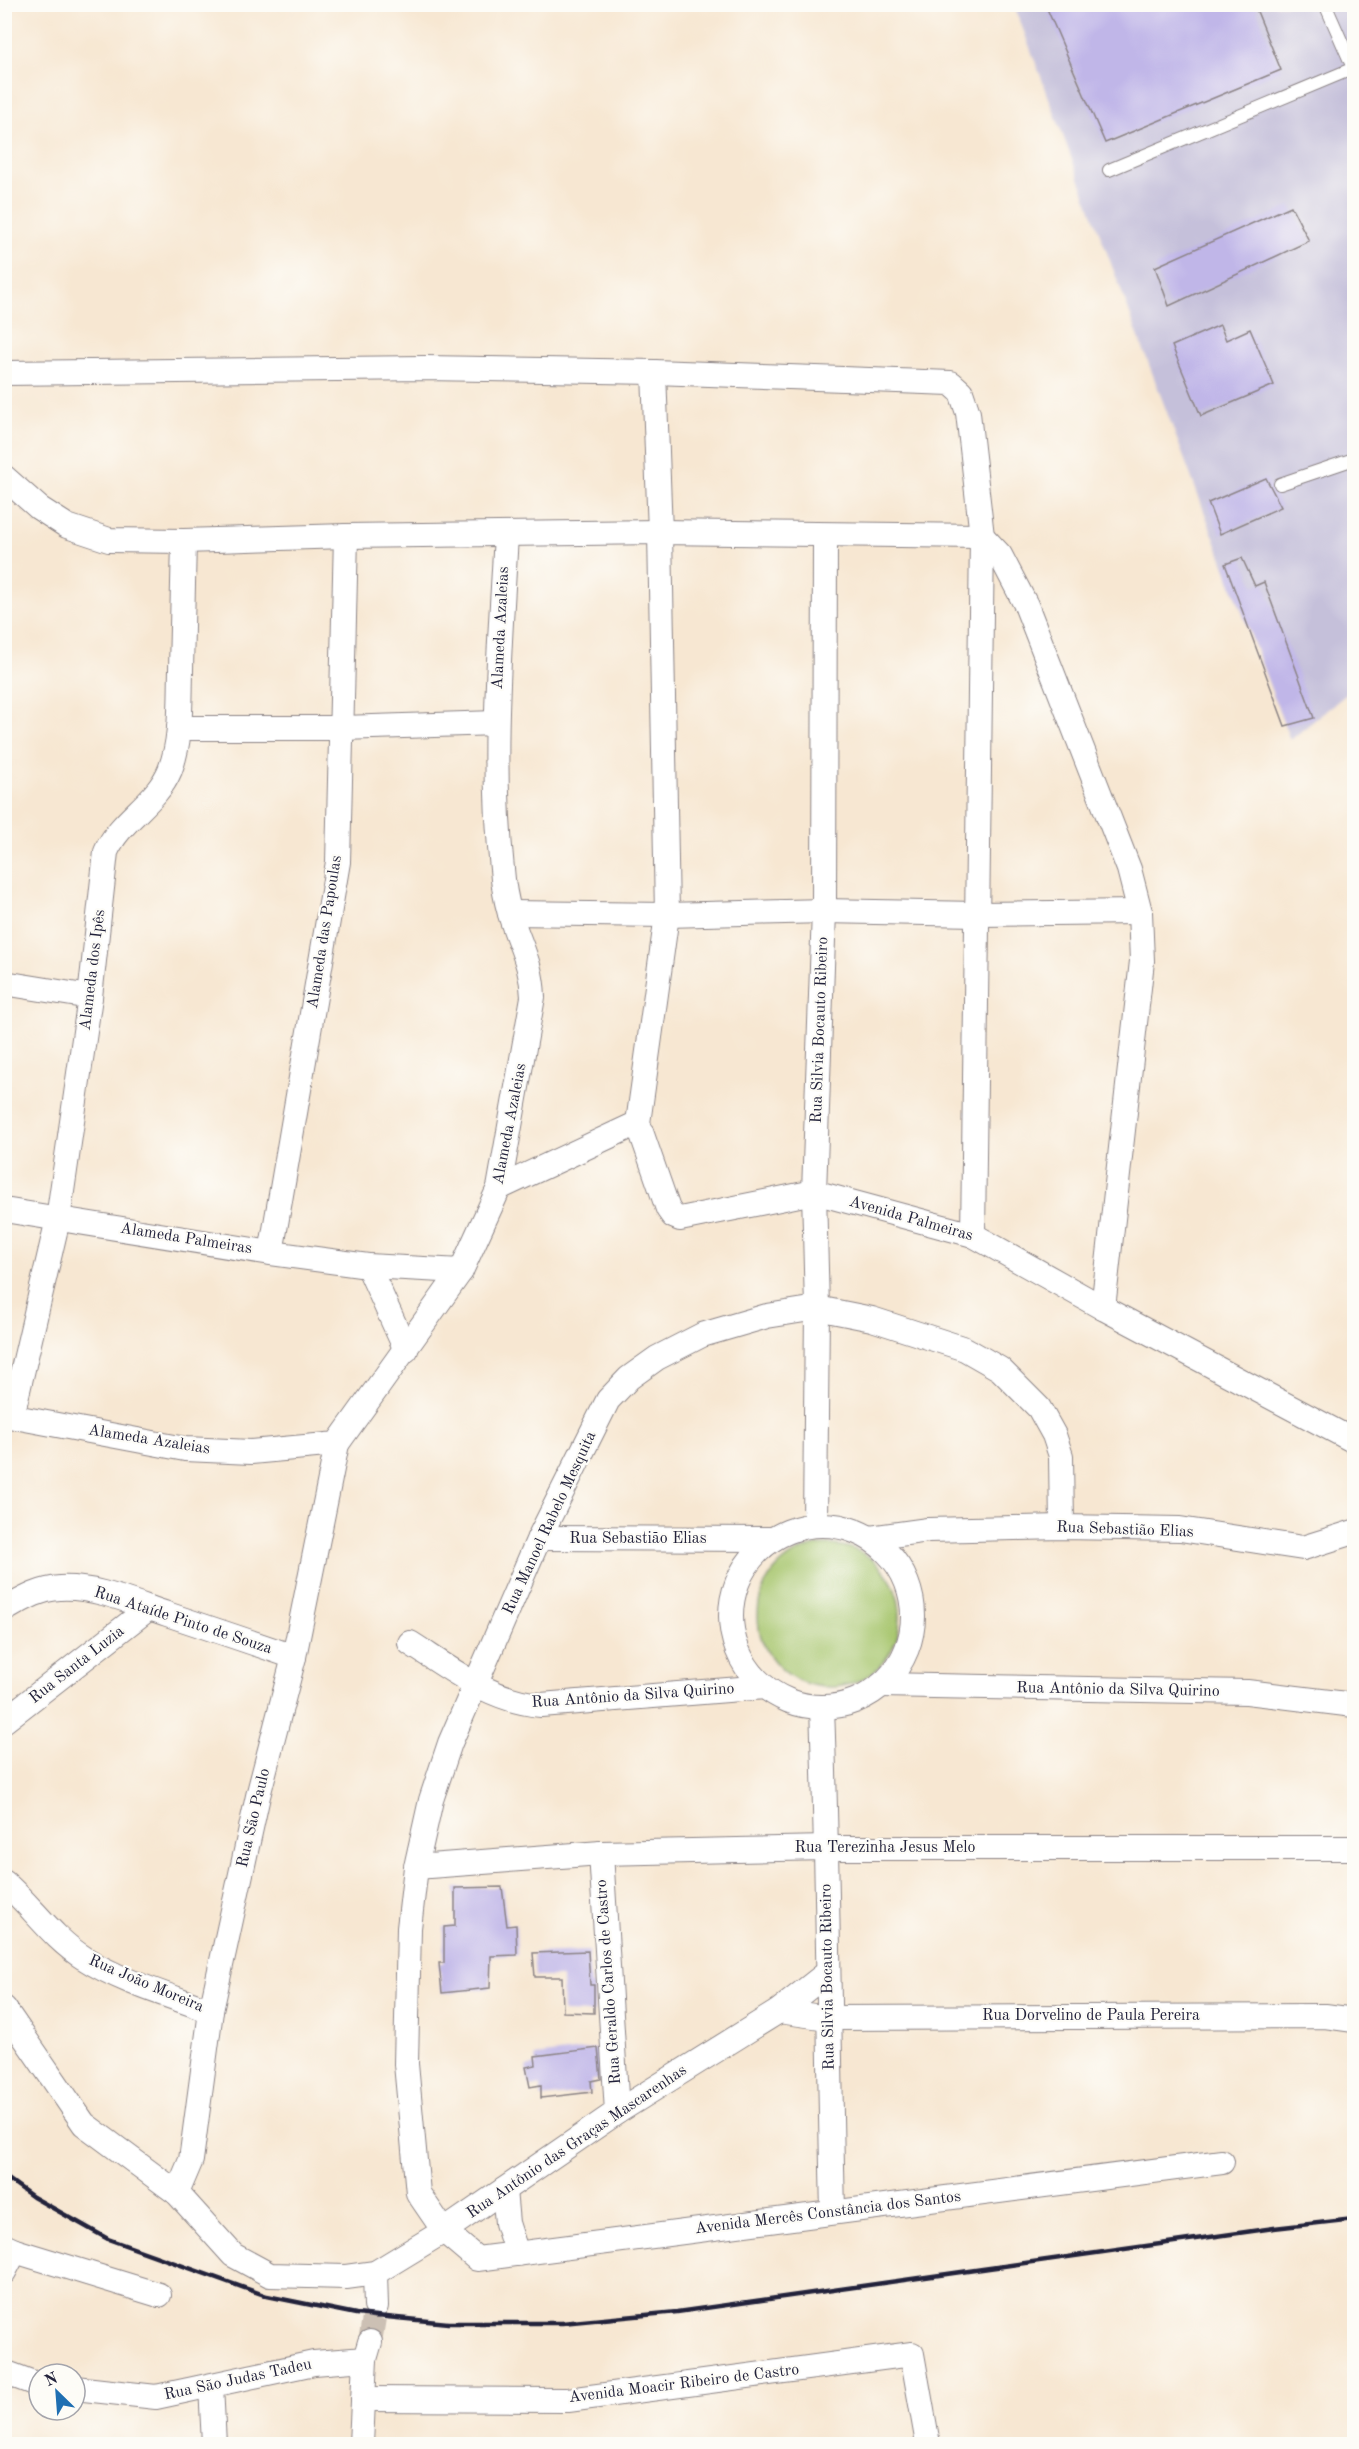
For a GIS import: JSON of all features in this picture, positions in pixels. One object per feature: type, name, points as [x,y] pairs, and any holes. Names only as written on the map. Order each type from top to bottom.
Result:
[{"type":"street","points":[[4,372],[425,368],[654,372],[951,383],[961,392],[968,413],[982,536],[973,1235]]},
{"type":"street","points":[[500,1188],[638,1123],[667,915],[660,532],[654,372]]},
{"type":"street","points":[[4,477],[39,508],[67,526],[109,540],[184,541],[346,536],[660,532],[982,536],[1000,555],[1026,605],[1129,869],[1140,912],[1142,960],[1103,1308]]},
{"type":"street","name":"Alameda Azaleias","points":[[8,1415],[185,1449],[252,1452],[337,1444],[461,1271],[500,1188],[533,997],[529,961],[510,913],[502,872],[497,819],[496,723],[506,535]]},
{"type":"street","name":"Rua Silvia Bocauto Ribeiro","points":[[815,1525],[817,1308],[814,1192],[824,910],[825,535]]},
{"type":"street","name":"Alameda das Papoulas","points":[[271,1253],[338,862],[346,536]]},
{"type":"street","name":"Alameda dos Ipês","points":[[8,1415],[58,1219],[90,997],[106,852],[120,828],[148,804],[161,787],[171,768],[179,728],[184,541]]},
{"type":"street","points":[[179,728],[342,728],[496,723]]},
{"type":"street","points":[[510,913],[667,915],[824,910],[976,914],[1140,912]]},
{"type":"street","points":[[4,983],[90,997]]},
{"type":"street","name":"Avenida Palmeiras","points":[[638,1123],[668,1209],[673,1216],[680,1219],[696,1218],[814,1192],[973,1235],[1103,1308],[1354,1441]]},
{"type":"street","name":"Alameda Palmeiras","points":[[4,1210],[271,1253],[368,1266],[461,1271]]},
{"type":"street","points":[[368,1266],[406,1350]]},
{"type":"street","name":"Rua Manoel Rabelo Mesquita","points":[[444,2231],[418,2193],[406,2064],[409,1928],[416,1867],[434,1791],[450,1743],[539,1538],[608,1400],[629,1378],[657,1358],[702,1335],[767,1316],[817,1308],[872,1318],[965,1349],[1000,1369],[1039,1408],[1054,1435],[1061,1456],[1062,1527]]},
{"type":"street","name":"Rua São Paulo","points":[[177,2193],[191,2160],[211,2011],[258,1796],[294,1657],[337,1444]]},
{"type":"street","points":[[815,1525],[843,1527],[870,1538],[898,1564],[910,1588],[914,1615],[910,1641],[899,1665],[881,1685],[853,1701],[822,1707],[792,1702],[765,1688],[748,1670],[736,1648],[731,1624],[732,1599],[740,1576],[754,1555],[773,1539],[793,1530],[815,1525]]},
{"type":"street","name":"Rua Sebastião Elias","points":[[870,1538],[928,1530],[1062,1527],[1180,1529],[1303,1548],[1354,1532]]},
{"type":"street","points":[[898,1564],[928,1530]]},
{"type":"street","name":"Rua Sebastião Elias","points":[[539,1538],[773,1539]]},
{"type":"street","name":"Rua Ataíde Pinto de Souza","points":[[4,1610],[32,1594],[57,1588],[75,1588],[102,1593],[294,1657]]},
{"type":"street","name":"Rua Santa Luzia","points":[[4,1721],[148,1608]]},
{"type":"street","name":"Rua Antônio da Silva Quirino","points":[[410,1643],[477,1685],[505,1699],[541,1705],[765,1688]]},
{"type":"street","name":"Rua Antônio da Silva Quirino","points":[[881,1685],[1247,1692],[1354,1705]]},
{"type":"street","name":"Rua Silvia Bocauto Ribeiro","points":[[822,1707],[827,1848],[827,1973],[833,2212]]},
{"type":"street","name":"Rua Terezinha Jesus Melo","points":[[416,1867],[601,1852],[827,1848],[1354,1848]]},
{"type":"street","name":"Rua Geraldo Carlos de Castro","points":[[601,1852],[617,2112]]},
{"type":"street","name":"Rua João Moreira","points":[[4,1882],[53,1934],[83,1958],[111,1972],[211,2011]]},
{"type":"street","name":"Rua Antônio das Graças Mascarenhas","points":[[375,2273],[444,2231],[617,2112],[778,2012],[827,1973]]},
{"type":"street","points":[[4,2008],[84,2124],[177,2193],[233,2255],[270,2274],[346,2277],[375,2273],[376,2306]]},
{"type":"street","points":[[778,2012],[828,2018]]},
{"type":"street","name":"Rua Dorvelino de Paula Pereira","points":[[828,2018],[1325,2016],[1354,2020]]},
{"type":"street","name":"Avenida Mercês Constância dos Santos","points":[[444,2231],[477,2259],[1222,2162]]},
{"type":"street","points":[[504,2190],[507,2223],[517,2254]]},
{"type":"street","points":[[8,2257],[159,2295]]},
{"type":"street","name":"Rua São Judas Tadeu","points":[[87,2389],[156,2397],[368,2350],[363,2399]]},
{"type":"street","name":"Avenida Moacir Ribeiro de Castro","points":[[363,2399],[568,2400],[912,2354],[928,2445]]},
{"type":"street","points":[[4,2372],[27,2381]]},
{"type":"street","points":[[211,2386],[214,2445]]},
{"type":"street","points":[[361,2445],[363,2399]]},
{"type":"lane","points":[[1109,170],[1354,69],[1325,4]]},
{"type":"lane","points":[[1280,484],[1354,459]]},
{"type":"shaded area","points":[[1014,5],[1354,5],[1354,688],[1290,740]]},
{"type":"green space","points":[[829,1545],[856,1550],[879,1566],[895,1589],[900,1616],[895,1643],[879,1666],[856,1682],[829,1687],[802,1682],[779,1666],[763,1643],[758,1616],[763,1589],[779,1566],[802,1550]]},
{"type":"building","points":[[1045,4],[1254,4],[1281,70],[1105,143]]},
{"type":"building","points":[[1291,206],[1309,241],[1169,306],[1155,267]]},
{"type":"building","points":[[1220,325],[1226,340],[1250,329],[1274,385],[1201,416],[1172,346]]},
{"type":"building","points":[[1266,478],[1281,507],[1220,534],[1208,503]]},
{"type":"building","points":[[1242,558],[1255,586],[1264,582],[1314,718],[1285,726],[1225,564]]},
{"type":"building","points":[[502,1887],[507,1926],[516,1925],[517,1955],[491,1956],[490,1988],[442,1993],[439,1963],[444,1963],[444,1927],[455,1926],[455,1888]]},
{"type":"building","points":[[588,1951],[590,1985],[594,1985],[594,2013],[563,2012],[562,1977],[535,1977],[533,1953]]},
{"type":"building","points":[[598,2048],[601,2079],[591,2081],[592,2092],[541,2098],[541,2085],[530,2087],[526,2067],[536,2065],[535,2056]]},
{"type":"tunnel","points":[[370,2342],[376,2306]]},
{"type":"railway","points":[[4,2176],[33,2197],[108,2239],[267,2296],[356,2314],[448,2323],[562,2323],[677,2312],[1274,2228],[1354,2219]]}]
